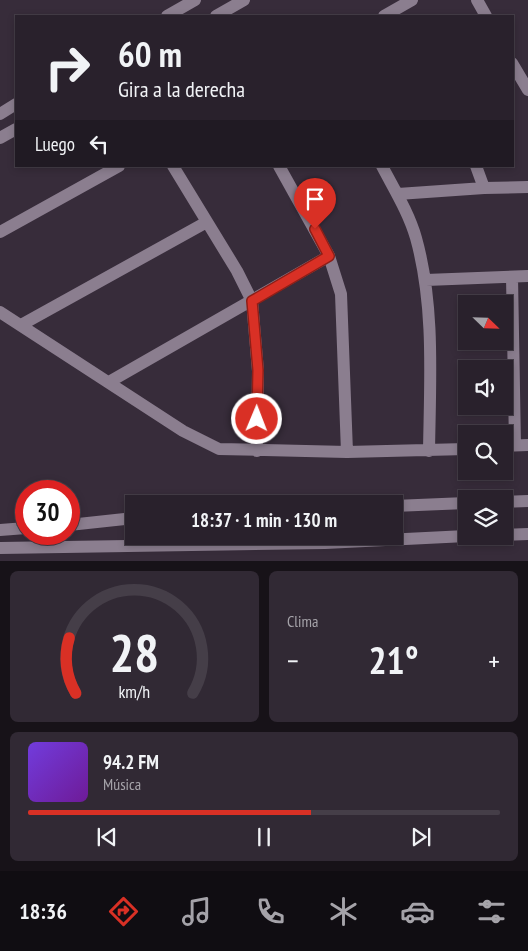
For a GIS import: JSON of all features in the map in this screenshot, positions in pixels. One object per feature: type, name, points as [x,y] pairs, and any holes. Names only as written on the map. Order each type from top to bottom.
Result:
[{"type":"street","points":[[169,15],[195,0]]},
{"type":"street","points":[[218,15],[244,0]]},
{"type":"street","points":[[389,15],[412,0]]},
{"type":"street","points":[[477,0],[485,15]]},
{"type":"street","points":[[514,66],[528,90]]},
{"type":"street","points":[[0,114],[15,105]]},
{"type":"street","points":[[0,138],[15,130]]},
{"type":"street","points":[[0,232],[117,167]]},
{"type":"street","points":[[173,167],[205,223],[237,271],[252,301],[258,370],[257,451]]},
{"type":"street","points":[[280,167],[329,256],[341,294],[347,452]]},
{"type":"street","points":[[383,167],[398,194],[416,236],[426,280],[430,396],[429,451]]},
{"type":"street","points":[[476,167],[484,188]]},
{"type":"street","points":[[398,194],[528,187]]},
{"type":"street","points":[[21,325],[205,223]]},
{"type":"street","points":[[109,382],[329,256]]},
{"type":"street","points":[[426,280],[528,276]]},
{"type":"street","points":[[509,425],[512,277]]},
{"type":"street","points":[[0,312],[208,445],[231,451],[347,452],[458,449]]},
{"type":"street","points":[[513,446],[528,445]]},
{"type":"street","points":[[513,502],[528,502]]},
{"type":"street","points":[[403,506],[458,504]]},
{"type":"street","points":[[80,524],[125,519]]},
{"type":"street","points":[[0,530],[15,529]]},
{"type":"street","points":[[513,535],[528,534]]},
{"type":"street","points":[[0,548],[325,543],[458,536]]},
{"type":"route","points":[[257,419],[258,370],[256,326],[252,301],[329,256],[315,229]]}]
